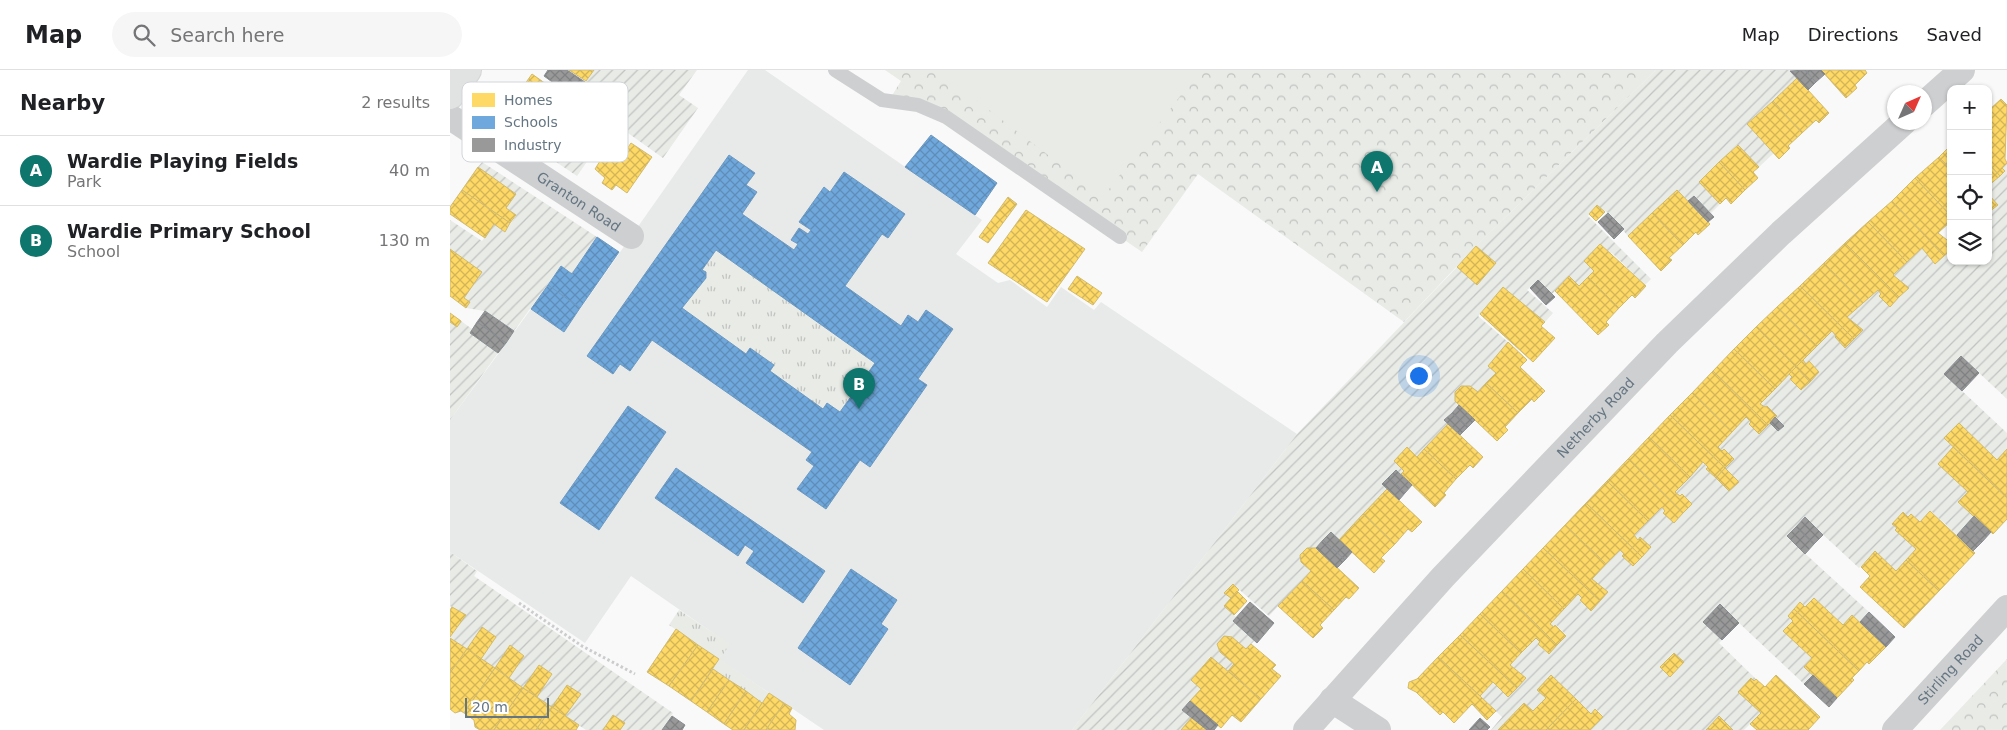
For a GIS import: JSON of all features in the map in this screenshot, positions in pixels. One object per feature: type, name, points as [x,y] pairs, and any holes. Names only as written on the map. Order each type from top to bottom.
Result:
[{"type":"main road","points":[[450,95],[467,70]]},
{"type":"street","points":[[1932,97],[1962,70]]},
{"type":"street","name":"Granton Road","points":[[450,117],[462,125]]},
{"type":"street","name":"Netherby Road","points":[[1306,730],[1443,577],[1667,343],[1781,234],[1895,130]]},
{"type":"street","name":"Granton Road","points":[[518,162],[631,236]]},
{"type":"street","name":"Stirling Road","points":[[1895,730],[2007,608]]},
{"type":"street","points":[[1332,700],[1378,730]]},
{"type":"lane","points":[[835,70],[882,100],[918,105],[946,117],[1120,237]]},
{"type":"path","points":[[519,604],[582,646],[635,674]]},
{"type":"shaded area","points":[[748,70],[765,70],[982,220],[956,254],[998,283],[1010,280],[1047,307],[1061,287],[1094,310],[1101,302],[1297,434],[1072,730],[824,730],[719,659],[729,644],[631,576],[585,643],[450,552],[450,420],[531,309],[564,332]]},
{"type":"green space","points":[[594,70],[697,70],[679,95],[698,108],[663,158],[628,133],[628,82],[585,82]]},
{"type":"green space","points":[[885,70],[1656,70],[1476,246],[1404,322],[1198,174],[1142,252],[938,112],[888,102],[901,81]]},
{"type":"green space","points":[[937,70],[1200,70],[1103,197]]},
{"type":"green space","points":[[1656,70],[1791,70],[1797,78],[1747,124],[1774,153],[1759,167],[1737,145],[1699,182],[1720,204],[1711,213],[1694,196],[1688,201],[1677,190],[1628,236],[1608,213],[1597,206],[1588,216],[1651,279],[1645,285],[1600,244],[1584,261],[1594,271],[1579,286],[1569,276],[1552,294],[1538,280],[1527,290],[1553,313],[1545,322],[1503,288],[1478,316],[1508,342],[1489,366],[1496,373],[1478,392],[1470,386],[1461,386],[1455,392],[1455,401],[1459,405],[1444,420],[1448,424],[1417,457],[1407,447],[1404,471],[1401,474],[1396,470],[1383,484],[1387,489],[1339,540],[1331,532],[1316,548],[1307,548],[1300,555],[1301,562],[1311,571],[1269,616],[1233,584],[1225,593],[1231,598],[1224,606],[1236,617],[1233,621],[1255,640],[1246,649],[1232,637],[1224,636],[1218,643],[1220,652],[1234,664],[1228,671],[1210,657],[1191,680],[1201,689],[1183,710],[1192,717],[1181,730],[1072,730],[1297,434],[1457,267],[1476,284],[1496,263],[1476,246]]},
{"type":"green space","points":[[482,162],[597,237],[572,274],[561,266],[514,331],[485,311],[466,308],[470,302],[464,298],[481,272],[450,249],[450,220],[482,241],[494,224],[505,232],[516,216],[506,208],[516,194],[478,167]]},
{"type":"green space","points":[[556,162],[587,162],[577,176]]},
{"type":"green space","points":[[2007,163],[2007,399],[1961,356],[1944,374],[2007,433],[2007,449],[1997,460],[1959,423],[1945,438],[1953,447],[1938,464],[1968,492],[1958,502],[1974,516],[1957,535],[1931,511],[1920,522],[1911,514],[1908,517],[1903,512],[1892,524],[1897,528],[1895,530],[1916,549],[1896,571],[1875,551],[1859,568],[1804,517],[1787,537],[1869,612],[1860,622],[1852,615],[1843,625],[1814,598],[1805,607],[1800,602],[1788,616],[1793,621],[1783,631],[1812,658],[1804,667],[1813,675],[1804,684],[1720,605],[1703,622],[1722,640],[1719,643],[1756,679],[1754,681],[1751,678],[1738,692],[1761,713],[1744,730],[1733,730],[1719,717],[1706,730],[1590,730],[1603,716],[1596,709],[1591,714],[1551,676],[1537,690],[1546,698],[1533,711],[1524,703],[1498,730],[1491,730],[1502,717],[1480,696],[1493,682],[1508,697],[1526,678],[1510,665],[1536,638],[1540,642],[1538,644],[1548,654],[1566,635],[1556,625],[1554,627],[1550,624],[1578,594],[1582,598],[1580,601],[1591,610],[1608,592],[1592,579],[1620,550],[1624,554],[1622,556],[1633,566],[1650,548],[1634,535],[1662,507],[1665,511],[1663,513],[1674,523],[1692,504],[1682,494],[1680,496],[1675,492],[1703,462],[1708,467],[1706,469],[1729,491],[1739,482],[1725,468],[1734,459],[1718,447],[1746,417],[1751,422],[1749,425],[1759,433],[1770,423],[1778,431],[1783,426],[1767,406],[1765,407],[1760,404],[1789,374],[1802,390],[1819,372],[1809,362],[1806,364],[1803,360],[1832,331],[1835,337],[1846,347],[1863,330],[1847,317],[1878,290],[1890,306],[1909,288],[1893,275],[1922,248],[1935,264],[1947,254],[1947,265],[1992,265],[1992,210],[1998,205],[1992,200],[1992,183],[2005,172],[2002,168]],"holes":[[[1673,653],[1684,662],[1670,677],[1660,667]]]},
{"type":"green space","points":[[716,250],[875,363],[840,412],[828,403],[823,409],[770,371],[773,365],[750,348],[746,354],[682,308],[706,278],[706,272],[702,270]]},
{"type":"green space","points":[[461,321],[472,329],[470,333],[498,353],[450,420],[450,322],[457,327]]},
{"type":"green space","points":[[450,552],[477,571],[474,576],[673,713],[662,730],[586,730],[565,716],[580,694],[567,685],[552,707],[537,697],[552,675],[539,665],[523,688],[509,678],[524,656],[510,645],[495,668],[481,659],[496,637],[482,628],[467,649],[450,638],[465,615],[450,606]]},
{"type":"green space","points":[[679,610],[730,644],[720,659],[769,693],[762,703],[713,669],[719,659],[669,625]]},
{"type":"green space","points":[[2007,659],[2007,730],[1940,730]]},
{"type":"building: Homes","points":[[569,70],[594,70],[586,81]]},
{"type":"building: Homes","points":[[1821,70],[1865,70],[1867,73],[1855,85],[1857,88],[1846,98]]},
{"type":"building: Homes","points":[[532,74],[543,82],[526,82]]},
{"type":"building: Homes","points":[[1797,78],[1829,113],[1819,123],[1816,120],[1802,133],[1773,101]]},
{"type":"building: Homes","points":[[2001,99],[2007,105],[2005,159],[2007,163],[2002,168],[2005,171],[2000,176],[1992,167],[1992,107]]},
{"type":"building: Homes","points":[[1773,101],[1802,133],[1788,146],[1790,148],[1779,159],[1747,124]]},
{"type":"building: Homes","points":[[631,143],[652,157],[627,193],[616,185],[612,190],[602,183],[605,178],[595,169],[599,162],[628,162],[628,147]]},
{"type":"building: Homes","points":[[1738,145],[1759,167],[1753,172],[1758,178],[1745,190],[1719,162]]},
{"type":"building: Homes","points":[[1947,149],[1947,166],[1939,157]]},
{"type":"building: Homes","points":[[1939,157],[1947,166],[1947,212],[1915,178]]},
{"type":"building: Homes","points":[[1719,162],[1745,190],[1731,204],[1726,198],[1720,204],[1699,182]]},
{"type":"building: Homes","points":[[478,167],[516,194],[506,208],[516,215],[510,223],[462,190]]},
{"type":"building: Homes","points":[[1992,167],[2000,176],[1992,183]]},
{"type":"building: Homes","points":[[1915,178],[1947,212],[1947,225],[1938,233],[1947,240],[1947,253],[1944,256],[1892,201]]},
{"type":"building: Homes","points":[[462,190],[510,223],[505,232],[494,224],[485,238],[450,214],[450,207]]},
{"type":"building: Homes","points":[[1677,190],[1710,224],[1698,235],[1696,232],[1683,245],[1652,213]]},
{"type":"building: Homes","points":[[1008,197],[1017,204],[988,243],[979,237]]},
{"type":"building: Homes","points":[[1992,198],[1998,205],[1992,210]]},
{"type":"building: Homes","points":[[1892,201],[1944,256],[1935,264],[1922,248],[1907,262],[1868,222]]},
{"type":"building: Homes","points":[[1597,205],[1605,212],[1596,221],[1589,214]]},
{"type":"building: Homes","points":[[1026,210],[1085,249],[1047,302],[988,263]]},
{"type":"building: Homes","points":[[1652,213],[1683,245],[1669,258],[1672,260],[1661,271],[1628,236]]},
{"type":"building: Homes","points":[[1868,222],[1907,262],[1893,275],[1909,288],[1899,297],[1845,243]]},
{"type":"building: Homes","points":[[1845,243],[1899,297],[1890,307],[1879,296],[1881,294],[1878,290],[1863,303],[1824,263]]},
{"type":"building: Homes","points":[[1600,244],[1646,286],[1635,298],[1632,295],[1619,308],[1588,277],[1594,271],[1584,261]]},
{"type":"building: Homes","points":[[1476,246],[1496,263],[1477,285],[1457,267]]},
{"type":"building: Homes","points":[[450,249],[482,272],[464,298],[470,302],[466,308],[450,296]]},
{"type":"building: Homes","points":[[1824,263],[1863,303],[1847,317],[1863,330],[1854,339],[1800,286]]},
{"type":"building: Homes","points":[[1077,276],[1102,293],[1093,305],[1068,289]]},
{"type":"building: Homes","points":[[1569,276],[1579,286],[1588,277],[1619,308],[1606,322],[1609,325],[1598,335],[1555,291]]},
{"type":"building: Homes","points":[[1800,286],[1854,339],[1845,348],[1832,331],[1817,346],[1777,307]]},
{"type":"building: Homes","points":[[1503,287],[1545,322],[1541,326],[1555,338],[1533,362],[1480,314]]},
{"type":"building: Homes","points":[[1777,307],[1817,346],[1796,367],[1756,327]]},
{"type":"building: Homes","points":[[450,313],[461,321],[457,327],[450,322]]},
{"type":"building: Homes","points":[[1756,327],[1796,367],[1775,389],[1734,349]]},
{"type":"building: Homes","points":[[1508,342],[1527,360],[1520,367],[1545,391],[1534,402],[1532,399],[1518,413],[1486,383],[1496,373],[1488,366]]},
{"type":"building: Homes","points":[[1734,349],[1775,389],[1760,404],[1765,407],[1767,406],[1777,416],[1768,425],[1713,371]]},
{"type":"building: Homes","points":[[1803,360],[1806,364],[1809,361],[1819,372],[1810,382],[1796,367]]},
{"type":"building: Homes","points":[[1796,367],[1810,382],[1801,390],[1790,379],[1792,377],[1789,374]]},
{"type":"building: Homes","points":[[1713,371],[1768,425],[1759,434],[1749,424],[1751,422],[1746,417],[1732,432],[1692,393]]},
{"type":"building: Homes","points":[[1486,383],[1518,413],[1505,427],[1508,430],[1497,441],[1455,401],[1455,392],[1461,386],[1470,386],[1478,392]]},
{"type":"building: Homes","points":[[1692,393],[1732,432],[1718,447],[1722,451],[1724,449],[1734,459],[1725,468],[1670,415]]},
{"type":"building: Homes","points":[[1670,415],[1725,468],[1716,478],[1706,469],[1708,467],[1703,462],[1690,477],[1649,437]]},
{"type":"building: Homes","points":[[1959,423],[1997,460],[2007,449],[2007,498],[1944,438]]},
{"type":"building: Homes","points":[[1448,424],[1483,457],[1473,468],[1470,465],[1456,479],[1424,449]]},
{"type":"building: Homes","points":[[1649,437],[1690,477],[1675,492],[1680,496],[1682,494],[1692,504],[1683,513],[1628,459]]},
{"type":"building: Homes","points":[[1407,447],[1417,457],[1424,449],[1456,479],[1444,493],[1446,495],[1435,507],[1401,474],[1404,471],[1394,461]]},
{"type":"building: Homes","points":[[1953,447],[2007,498],[2007,519],[1993,534],[1958,502],[1968,492],[1938,464]]},
{"type":"building: Homes","points":[[1628,459],[1683,513],[1674,523],[1663,513],[1665,511],[1662,507],[1648,521],[1607,481]]},
{"type":"building: Homes","points":[[1725,468],[1739,482],[1729,491],[1716,478]]},
{"type":"building: Homes","points":[[1607,481],[1648,521],[1634,535],[1638,540],[1640,537],[1651,547],[1642,557],[1586,503]]},
{"type":"building: Homes","points":[[1387,489],[1422,522],[1412,532],[1408,529],[1395,544],[1363,514]]},
{"type":"building: Homes","points":[[1586,503],[1642,557],[1633,566],[1622,556],[1624,554],[1620,550],[1606,564],[1565,525]]},
{"type":"building: Homes","points":[[1930,511],[1975,553],[1939,591],[1906,560],[1916,549],[1895,530],[1897,528],[1892,524],[1903,512],[1908,517],[1911,514],[1920,522]]},
{"type":"building: Homes","points":[[1363,514],[1395,544],[1381,558],[1385,561],[1374,573],[1339,540]]},
{"type":"building: Homes","points":[[1565,525],[1606,564],[1592,579],[1608,592],[1600,601],[1543,548]]},
{"type":"building: Homes","points":[[1307,548],[1316,548],[1359,588],[1349,599],[1346,597],[1334,610],[1302,581],[1311,571],[1301,562],[1300,555]]},
{"type":"building: Homes","points":[[1543,548],[1600,601],[1591,611],[1580,600],[1582,598],[1578,594],[1564,609],[1523,569]]},
{"type":"building: Homes","points":[[1875,551],[1896,571],[1906,560],[1939,591],[1904,628],[1860,587],[1870,576],[1861,567]]},
{"type":"building: Homes","points":[[1523,569],[1564,609],[1550,624],[1554,627],[1555,625],[1566,636],[1557,645],[1502,591]]},
{"type":"building: Homes","points":[[1302,581],[1334,610],[1320,625],[1323,628],[1313,638],[1278,606]]},
{"type":"building: Homes","points":[[1233,584],[1239,590],[1231,598],[1224,593]]},
{"type":"building: Homes","points":[[1237,591],[1247,601],[1234,615],[1224,606]]},
{"type":"building: Homes","points":[[1502,591],[1557,645],[1549,654],[1538,644],[1540,642],[1536,638],[1521,653],[1480,614]]},
{"type":"building: Homes","points":[[1814,598],[1843,625],[1852,615],[1886,647],[1859,671],[1794,609],[1800,602],[1805,607]]},
{"type":"building: Homes","points":[[452,607],[466,615],[450,637],[450,610]]},
{"type":"building: Homes","points":[[1794,609],[1859,671],[1852,678],[1854,680],[1837,698],[1804,667],[1812,658],[1783,631],[1793,621],[1788,616]]},
{"type":"building: Homes","points":[[1480,614],[1521,653],[1510,665],[1526,678],[1517,688],[1460,635]]},
{"type":"building: Homes","points":[[482,627],[496,637],[481,659],[467,649]]},
{"type":"building: Homes","points":[[676,629],[698,645],[669,686],[647,672]]},
{"type":"building: Homes","points":[[1460,635],[1517,688],[1508,697],[1493,682],[1480,696],[1438,657]]},
{"type":"building: Homes","points":[[1224,636],[1232,637],[1246,649],[1251,644],[1276,665],[1272,669],[1281,676],[1261,699],[1228,671],[1234,664],[1220,652],[1217,644]]},
{"type":"building: Homes","points":[[450,638],[467,649],[450,673]]},
{"type":"building: Homes","points":[[510,645],[524,656],[509,678],[495,668]]},
{"type":"building: Homes","points":[[698,645],[719,659],[691,701],[669,686]]},
{"type":"building: Homes","points":[[467,649],[495,668],[464,713],[461,711],[455,713],[450,709],[450,673]]},
{"type":"building: Homes","points":[[1674,653],[1684,662],[1670,677],[1660,667]]},
{"type":"building: Homes","points":[[1211,657],[1261,699],[1241,722],[1232,715],[1221,728],[1190,701],[1201,689],[1191,680]]},
{"type":"building: Homes","points":[[1438,657],[1496,711],[1487,720],[1472,704],[1454,723],[1443,712],[1440,715],[1416,692],[1408,688],[1409,682],[1417,679]]},
{"type":"building: Homes","points":[[539,665],[552,674],[537,697],[523,688]]},
{"type":"building: Homes","points":[[495,668],[523,688],[494,730],[480,730],[475,727],[474,720],[464,713]]},
{"type":"building: Homes","points":[[713,669],[729,680],[707,712],[691,701]]},
{"type":"building: Homes","points":[[1551,675],[1576,699],[1546,730],[1498,730],[1524,703],[1533,711],[1546,698],[1537,690]]},
{"type":"building: Homes","points":[[1776,675],[1820,717],[1808,730],[1757,730],[1750,724],[1761,713],[1738,692],[1751,678],[1754,681],[1756,679],[1765,687]]},
{"type":"building: Homes","points":[[729,680],[746,691],[724,724],[707,712]]},
{"type":"building: Homes","points":[[567,685],[581,694],[565,716],[552,707]]},
{"type":"building: Homes","points":[[523,688],[552,707],[536,730],[494,730]]},
{"type":"building: Homes","points":[[746,691],[762,703],[744,730],[733,730],[724,724]]},
{"type":"building: Homes","points":[[769,693],[784,703],[766,730],[744,730]]},
{"type":"building: Homes","points":[[1576,699],[1591,714],[1595,709],[1603,717],[1590,730],[1546,730]]},
{"type":"building: Homes","points":[[784,703],[792,708],[789,714],[796,720],[795,730],[766,730]]},
{"type":"building: Homes","points":[[552,707],[579,725],[576,730],[536,730]]},
{"type":"building: Homes","points":[[613,715],[625,723],[620,730],[603,730]]},
{"type":"building: Homes","points":[[1719,716],[1733,730],[1706,730]]},
{"type":"building: Homes","points":[[1192,717],[1207,730],[1181,730]]},
{"type":"building: Schools","points":[[931,135],[997,183],[975,215],[905,167]]},
{"type":"building: Schools","points":[[729,155],[755,173],[746,185],[757,192],[742,214],[794,250],[798,244],[791,240],[799,228],[808,234],[811,230],[799,222],[824,187],[830,192],[844,172],[905,214],[888,238],[882,234],[845,286],[901,326],[908,315],[918,322],[926,310],[953,329],[918,379],[927,385],[870,467],[860,460],[826,509],[797,489],[814,466],[806,460],[812,452],[652,340],[630,371],[620,364],[613,374],[587,356]],"holes":[[[716,250],[875,363],[840,412],[827,403],[823,409],[770,371],[774,365],[750,348],[746,354],[682,308],[706,278],[706,272],[702,270]]]},
{"type":"building: Schools","points":[[597,237],[619,252],[580,308],[548,285],[561,266],[572,274]]},
{"type":"building: Schools","points":[[548,285],[580,308],[564,332],[531,309]]},
{"type":"building: Schools","points":[[628,406],[666,432],[599,530],[560,503]]},
{"type":"building: Schools","points":[[676,468],[825,571],[803,603],[746,563],[754,551],[745,545],[738,556],[655,498]]},
{"type":"building: Schools","points":[[851,569],[897,600],[881,624],[888,629],[850,685],[798,648]]},
{"type":"building: Industry","points":[[548,70],[567,70],[585,82],[552,82],[544,76]]},
{"type":"building: Industry","points":[[1805,70],[1816,82],[1808,90],[1790,71]]},
{"type":"building: Industry","points":[[1805,70],[1821,70],[1825,74],[1816,82]]},
{"type":"building: Industry","points":[[1694,196],[1714,217],[1708,222],[1688,201]]},
{"type":"building: Industry","points":[[1608,213],[1624,229],[1614,239],[1598,222]]},
{"type":"building: Industry","points":[[1538,280],[1555,297],[1546,305],[1530,288]]},
{"type":"building: Industry","points":[[485,311],[514,331],[506,343],[477,322]]},
{"type":"building: Industry","points":[[477,322],[506,343],[498,353],[470,333]]},
{"type":"building: Industry","points":[[1961,356],[1979,373],[1962,391],[1944,374]]},
{"type":"building: Industry","points":[[1459,405],[1475,420],[1468,427],[1452,413]]},
{"type":"building: Industry","points":[[1452,413],[1468,427],[1460,435],[1444,420]]},
{"type":"building: Industry","points":[[1775,417],[1784,426],[1778,431],[1770,423]]},
{"type":"building: Industry","points":[[1396,470],[1412,485],[1405,493],[1389,477]]},
{"type":"building: Industry","points":[[1389,477],[1405,493],[1399,500],[1382,484]]},
{"type":"building: Industry","points":[[1974,516],[1991,532],[1982,542],[1965,526]]},
{"type":"building: Industry","points":[[1805,517],[1823,535],[1814,544],[1796,527]]},
{"type":"building: Industry","points":[[1965,526],[1982,542],[1973,551],[1957,535]]},
{"type":"building: Industry","points":[[1796,527],[1814,544],[1805,554],[1787,536]]},
{"type":"building: Industry","points":[[1331,532],[1352,552],[1345,560],[1323,540]]},
{"type":"building: Industry","points":[[1323,540],[1345,560],[1337,568],[1316,548]]},
{"type":"building: Industry","points":[[1250,602],[1274,623],[1257,643],[1233,621]]},
{"type":"building: Industry","points":[[1720,604],[1739,623],[1722,640],[1703,622]]},
{"type":"building: Industry","points":[[1869,612],[1895,637],[1886,647],[1860,622]]},
{"type":"building: Industry","points":[[1813,675],[1837,698],[1829,707],[1804,684]]},
{"type":"building: Industry","points":[[1190,701],[1218,725],[1214,730],[1207,730],[1182,710]]},
{"type":"building: Industry","points":[[672,716],[685,725],[682,730],[662,730]]},
{"type":"building: Industry","points":[[1480,718],[1490,727],[1487,730],[1469,730]]},
{"type":"place","name":"Wardie Playing Fields","points":[[1377,192]]},
{"type":"place","name":"Wardie Primary School","points":[[859,409]]}]
